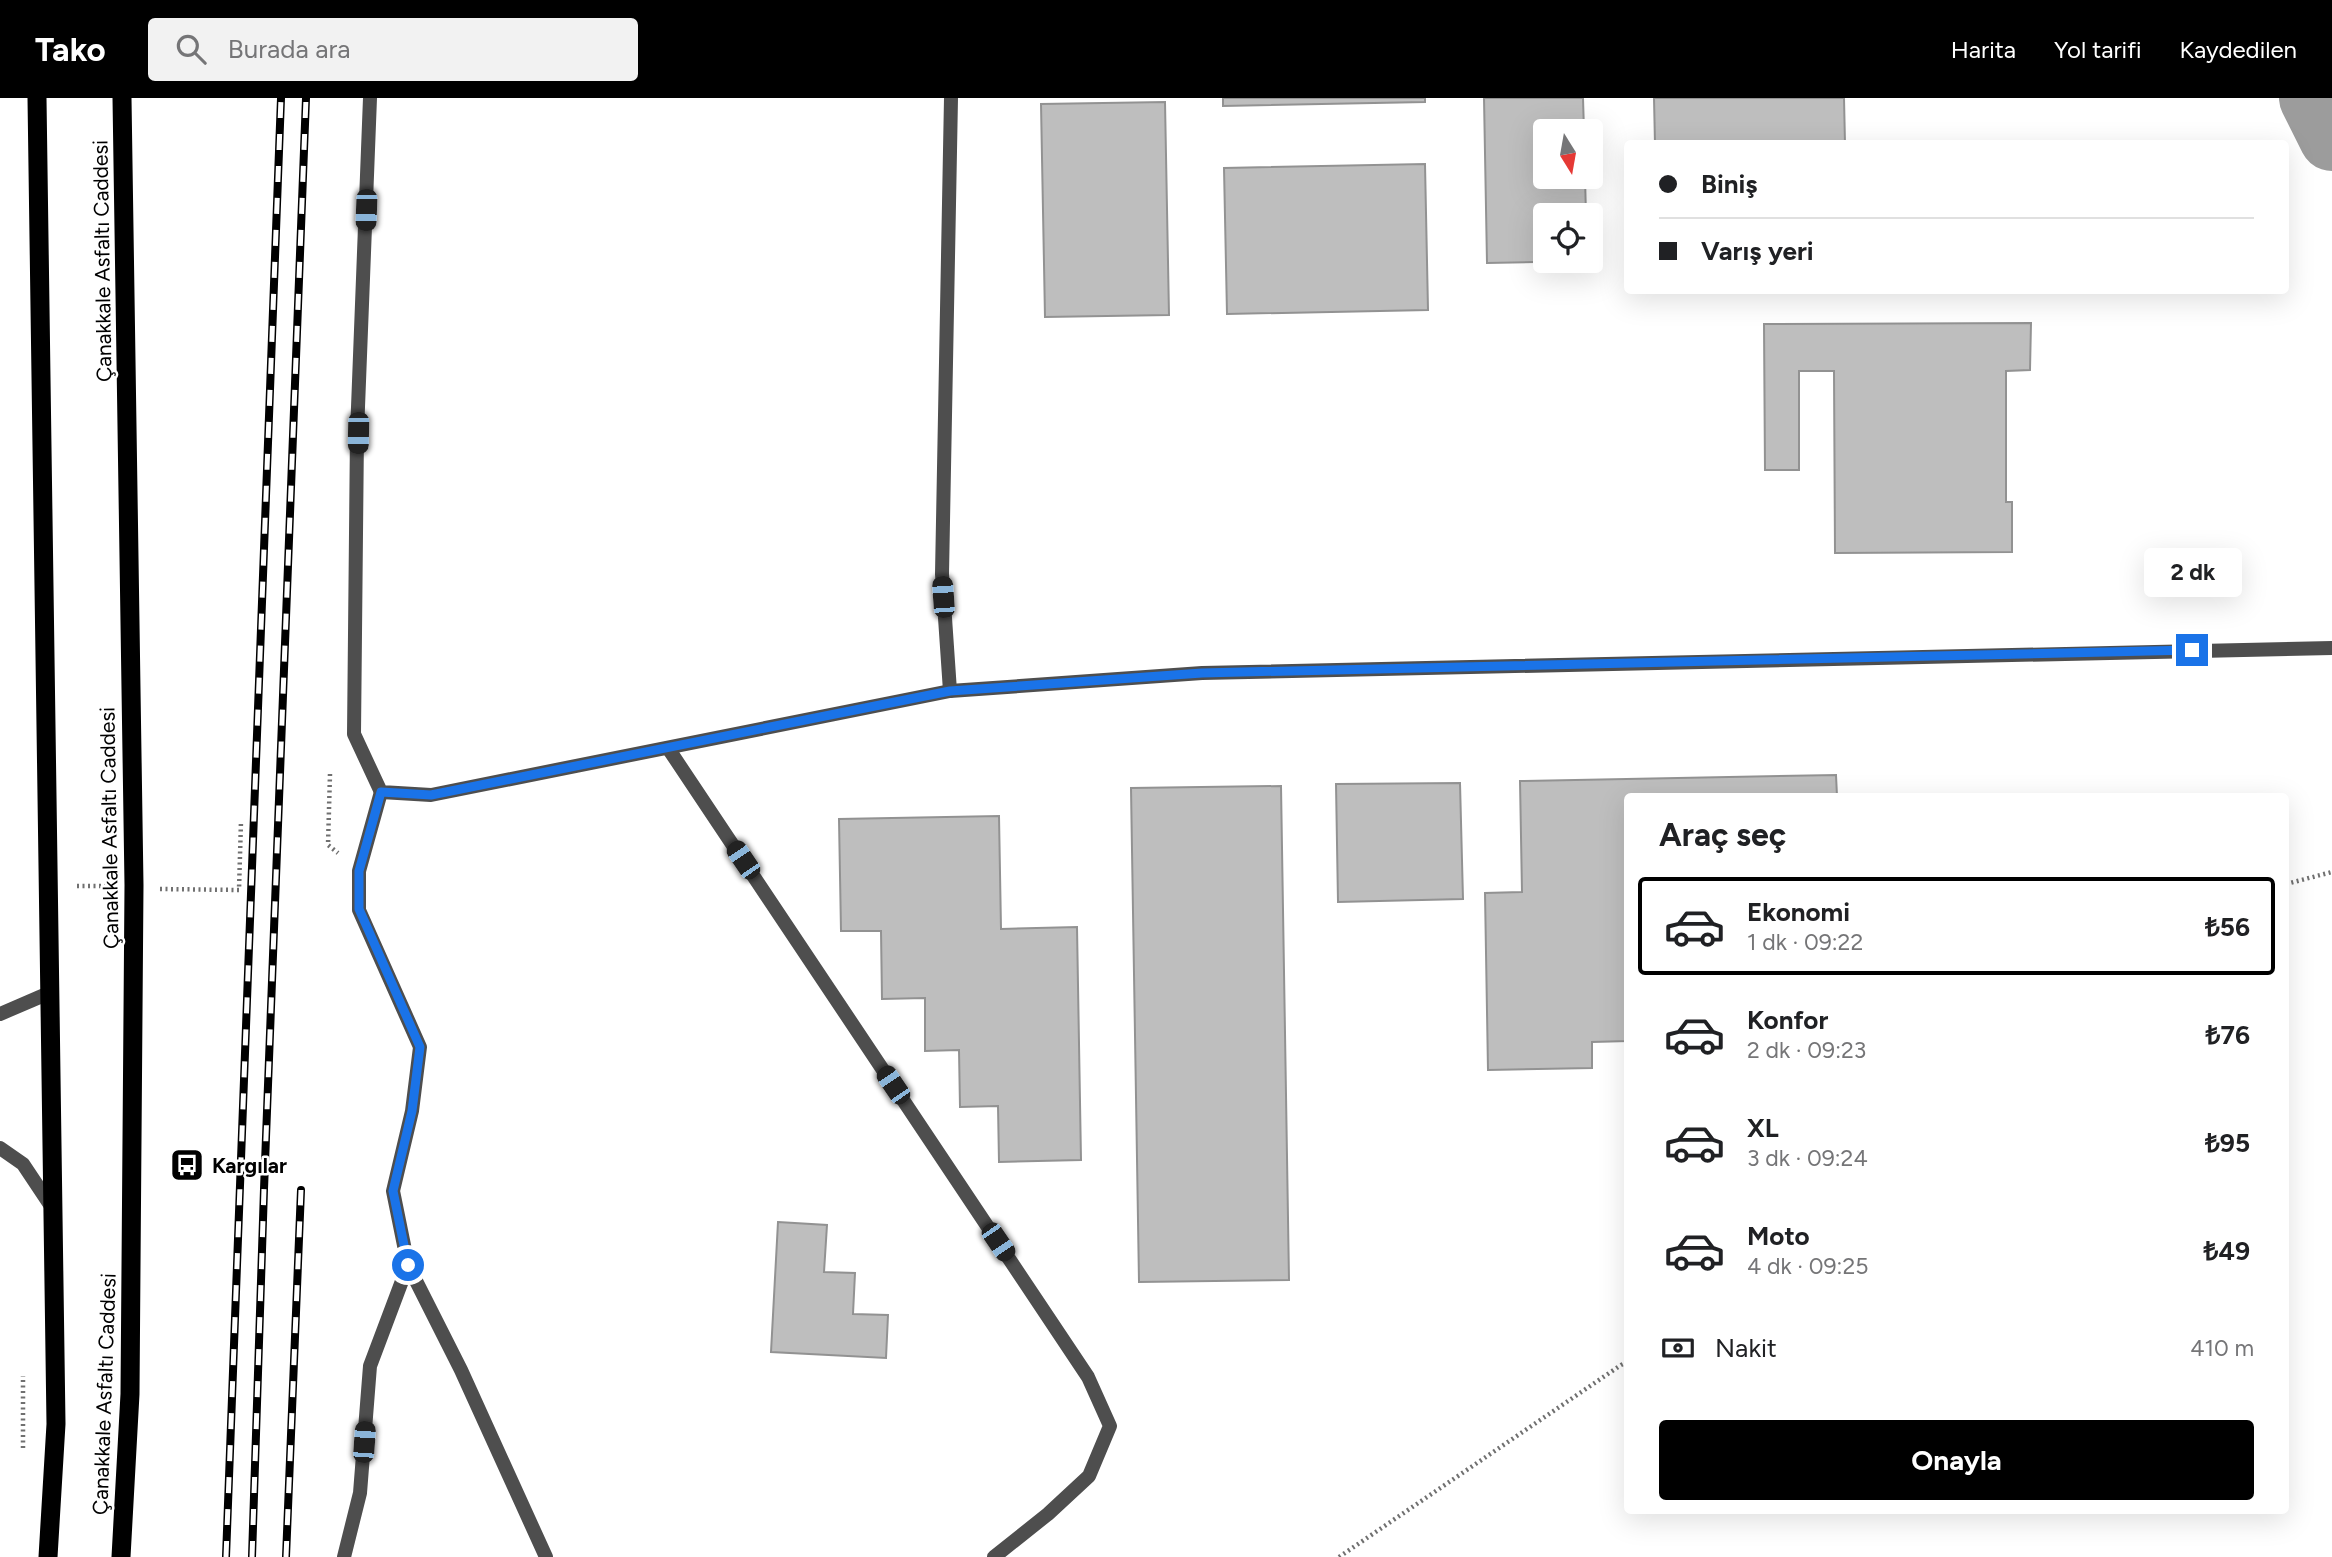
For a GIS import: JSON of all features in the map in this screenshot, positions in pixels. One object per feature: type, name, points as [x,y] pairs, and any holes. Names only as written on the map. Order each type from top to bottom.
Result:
[{"type":"highway","points":[[37,98],[57,1424],[48,1557]]},
{"type":"highway","name":"Çanakkale Asfaltı Caddesi","points":[[121,1557],[130,1394],[134,886],[122,98]]},
{"type":"street","points":[[370,98],[358,433],[354,734],[381,792],[359,871],[359,909],[420,1047],[412,1111],[393,1191],[408,1265],[461,1370],[546,1557]]},
{"type":"street","points":[[950,691],[942,573],[951,98]]},
{"type":"street","points":[[381,792],[431,795],[950,691],[1202,673],[2332,648]]},
{"type":"street","points":[[668,748],[1088,1377],[1110,1426],[1089,1476],[1048,1514],[994,1557]]},
{"type":"street","points":[[0,1014],[49,993]]},
{"type":"street","points":[[0,1148],[23,1164],[53,1209]]},
{"type":"street","points":[[344,1557],[359,1493],[370,1366],[408,1265]]},
{"type":"path","points":[[328,845],[330,774]]},
{"type":"path","points":[[48,886],[239,890],[241,821]]},
{"type":"path","points":[[2289,883],[2332,872]]},
{"type":"path","points":[[1339,1557],[1624,1363]]},
{"type":"building","points":[[1223,98],[1425,98],[1425,102],[1223,106]]},
{"type":"building","points":[[1484,98],[1583,98],[1584,119],[1533,119],[1533,189],[1585,189],[1586,203],[1533,203],[1533,262],[1487,263]]},
{"type":"building","points":[[1654,98],[1844,98],[1845,140],[1655,140]]},
{"type":"building","points":[[1165,102],[1169,315],[1045,317],[1041,104]]},
{"type":"building","points":[[1425,164],[1428,310],[1227,314],[1224,168]]},
{"type":"building","points":[[2031,323],[2030,370],[2006,371],[2006,502],[2012,502],[2012,552],[1835,553],[1834,371],[1799,371],[1799,470],[1765,470],[1764,324]]},
{"type":"building","points":[[1836,775],[1837,793],[1624,793],[1624,1041],[1592,1042],[1592,1068],[1488,1070],[1485,893],[1522,892],[1520,781]]},
{"type":"building","points":[[1460,783],[1463,899],[1338,902],[1336,784]]},
{"type":"building","points":[[1281,786],[1289,1280],[1139,1282],[1131,788]]},
{"type":"building","points":[[999,816],[1001,929],[1077,927],[1081,1160],[999,1162],[998,1106],[960,1107],[959,1050],[925,1051],[925,998],[882,999],[881,931],[841,931],[839,819]]},
{"type":"building","points":[[778,1222],[827,1225],[824,1272],[855,1273],[853,1314],[888,1315],[886,1358],[771,1352]]},
{"type":"waterway","points":[[2312,98],[2332,138]]},
{"type":"railway","points":[[226,1557],[281,98]]},
{"type":"railway","points":[[252,1557],[306,98]]},
{"type":"railway","points":[[286,1557],[301,1190]]},
{"type":"place","name":"Kargılar","points":[[187,1165]]},
{"type":"route","points":[[408,1265],[393,1191],[412,1111],[420,1047],[359,909],[359,871],[381,792],[431,795],[950,691],[1202,673],[2192,650]]}]
